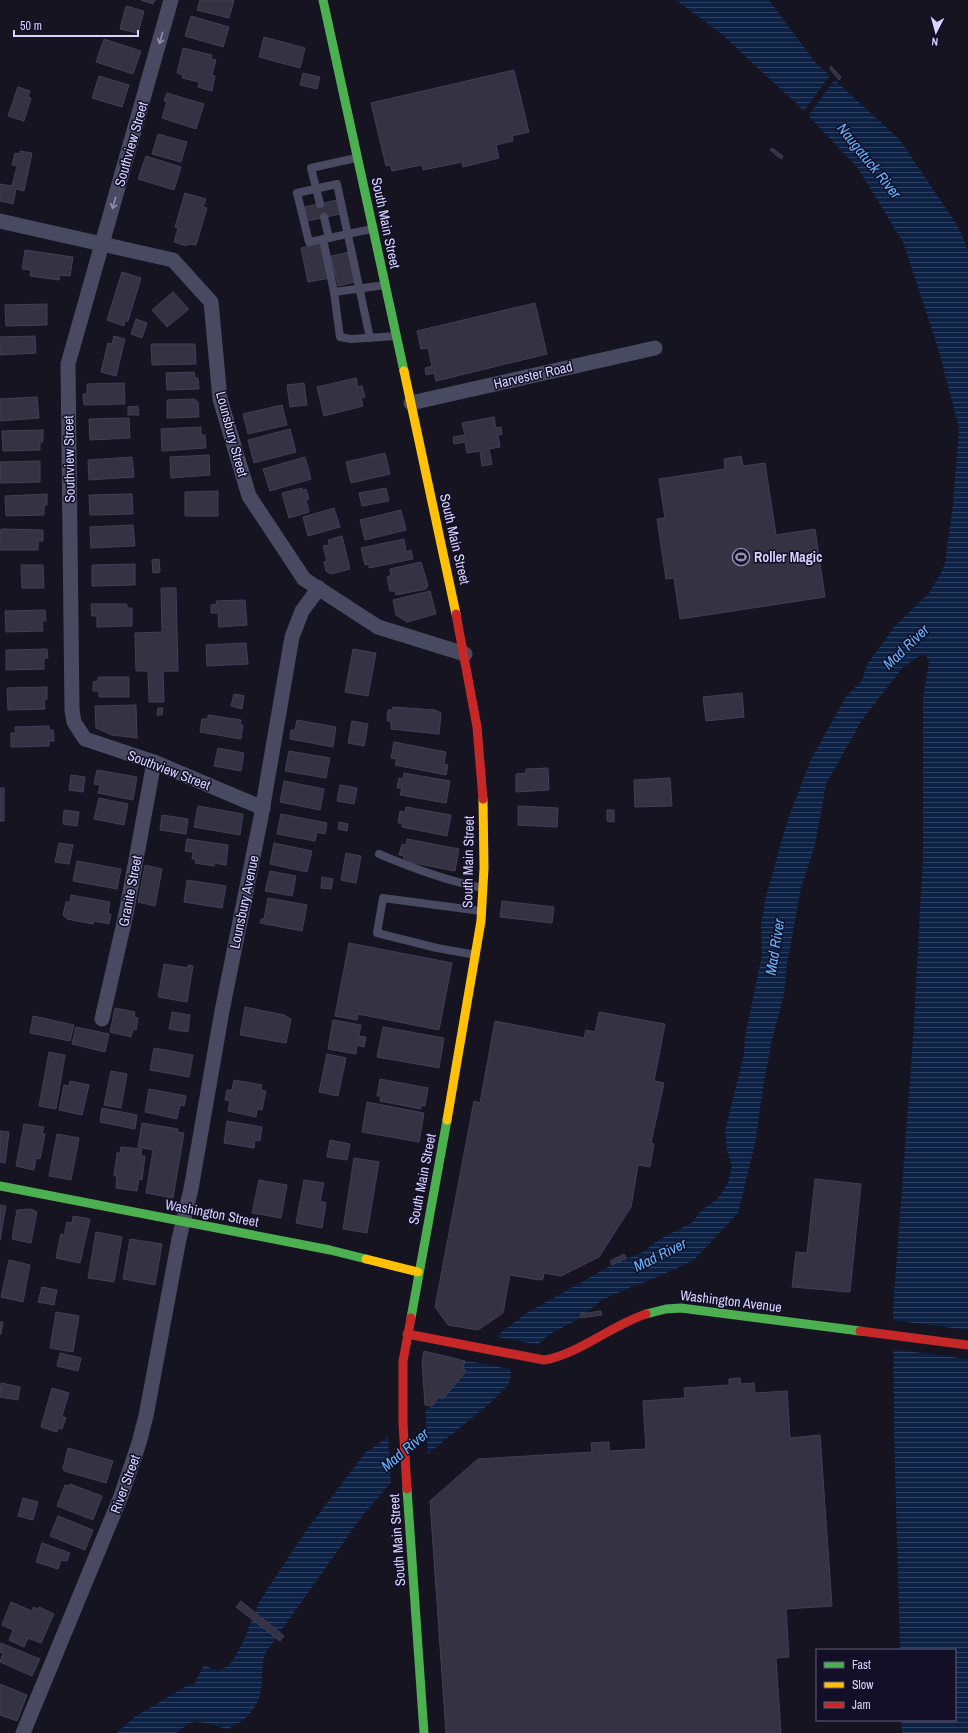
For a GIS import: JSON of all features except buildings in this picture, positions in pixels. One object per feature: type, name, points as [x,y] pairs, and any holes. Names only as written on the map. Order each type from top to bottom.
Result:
[{"type":"main road","name":"South Main Street","points":[[323,0],[374,229],[465,654],[481,762],[484,842],[482,911],[477,955],[418,1272],[403,1361],[403,1423],[424,1733]]},
{"type":"main road","name":"Washington Street","points":[[0,1186],[330,1250],[418,1272]]},
{"type":"main road","name":"Washington Avenue","points":[[407,1334],[544,1360],[557,1358],[637,1316],[669,1308],[695,1309],[968,1345]]},
{"type":"street","name":"Southview Street","points":[[171,0],[68,364],[72,710],[74,722],[85,739],[154,762],[263,808]]},
{"type":"street","name":"Lounsbury Street","points":[[0,221],[173,260],[211,302],[220,399],[249,496],[304,579],[378,627],[465,654]]},
{"type":"street","name":"Harvester Road","points":[[411,403],[655,348]]},
{"type":"street","name":"Lounsbury Avenue","points":[[183,1222],[191,1189],[222,1011],[263,808],[294,632],[302,611],[319,588]]},
{"type":"street","name":"Granite Street","points":[[102,1019],[126,914],[154,762]]},
{"type":"street","name":"River Street","points":[[23,1733],[121,1496],[137,1450],[146,1416],[183,1222]]},
{"type":"lane","points":[[320,204],[311,168],[358,157]]},
{"type":"lane","points":[[370,338],[360,289],[348,234],[337,184],[297,192],[309,242],[326,238],[348,234],[374,229]]},
{"type":"lane","points":[[324,217],[340,337],[351,339],[397,336]]},
{"type":"lane","points":[[334,292],[385,285]]},
{"type":"lane","points":[[379,854],[425,872],[483,888]]},
{"type":"lane","points":[[477,955],[438,948],[378,933],[383,898],[482,911]]},
{"type":"water","points":[[676,0],[769,0],[815,62],[900,140],[959,228],[968,251],[968,1733],[902,1733],[901,1721],[956,1721],[956,1649],[900,1649],[894,1433],[893,1309],[913,1039],[923,856],[923,698],[929,663],[926,656],[921,655],[903,667],[862,720],[826,784],[815,845],[801,888],[787,964],[784,995],[772,1039],[755,1144],[738,1213],[694,1260],[602,1300],[577,1320],[550,1334],[512,1367],[509,1384],[488,1405],[388,1486],[363,1515],[266,1652],[263,1661],[262,1685],[259,1697],[253,1709],[244,1719],[227,1729],[206,1723],[194,1722],[176,1733],[117,1733],[136,1716],[190,1684],[191,1686],[196,1682],[204,1665],[218,1671],[226,1667],[233,1660],[243,1642],[259,1602],[305,1532],[365,1453],[432,1406],[439,1397],[443,1399],[466,1372],[463,1368],[464,1361],[525,1314],[612,1265],[643,1252],[658,1240],[693,1222],[700,1212],[719,1197],[728,1183],[732,1166],[727,1151],[725,1131],[744,1054],[745,1037],[762,955],[761,925],[766,896],[787,822],[811,759],[847,695],[862,681],[867,665],[894,627],[929,593],[942,571],[945,563],[953,505],[959,427],[937,345],[903,242],[857,167],[797,104],[719,32]]},
{"type":"pier","points":[[831,74],[836,78],[807,117],[803,112]]},
{"type":"pier","points":[[891,1320],[968,1330],[968,1359],[891,1349]]},
{"type":"pier","points":[[493,1336],[539,1345],[516,1366],[514,1370],[463,1360]]},
{"type":"pier","points":[[425,1408],[428,1456],[391,1486],[388,1435]]},
{"type":"traffic: fast","points":[[323,0],[404,371]]},
{"type":"traffic: fast","points":[[411,1318],[447,1120]]},
{"type":"traffic: fast","points":[[0,1186],[330,1250],[366,1259]]},
{"type":"traffic: fast","points":[[646,1314],[666,1309],[681,1308],[860,1331]]},
{"type":"traffic: fast","points":[[407,1489],[424,1733]]},
{"type":"traffic: slow","points":[[404,371],[456,614]]},
{"type":"traffic: slow","points":[[447,1120],[481,921],[484,868],[483,799]]},
{"type":"traffic: slow","points":[[366,1259],[418,1272]]},
{"type":"traffic: jam","points":[[456,614],[477,727],[483,799]]},
{"type":"traffic: jam","points":[[407,1334],[544,1360],[569,1352],[620,1325],[646,1314]]},
{"type":"traffic: jam","points":[[407,1489],[403,1423],[403,1361],[411,1318]]},
{"type":"traffic: jam","points":[[860,1331],[968,1345]]},
{"type":"place","name":"Roller Magic","points":[[741,557]]},
{"type":"water label","name":"Naugatuck River","points":[[869,161]]},
{"type":"water label","name":"Mad River","points":[[906,647]]},
{"type":"water label","name":"Mad River","points":[[775,947]]},
{"type":"water label","name":"Mad River","points":[[660,1255]]},
{"type":"water label","name":"Mad River","points":[[405,1450]]}]
